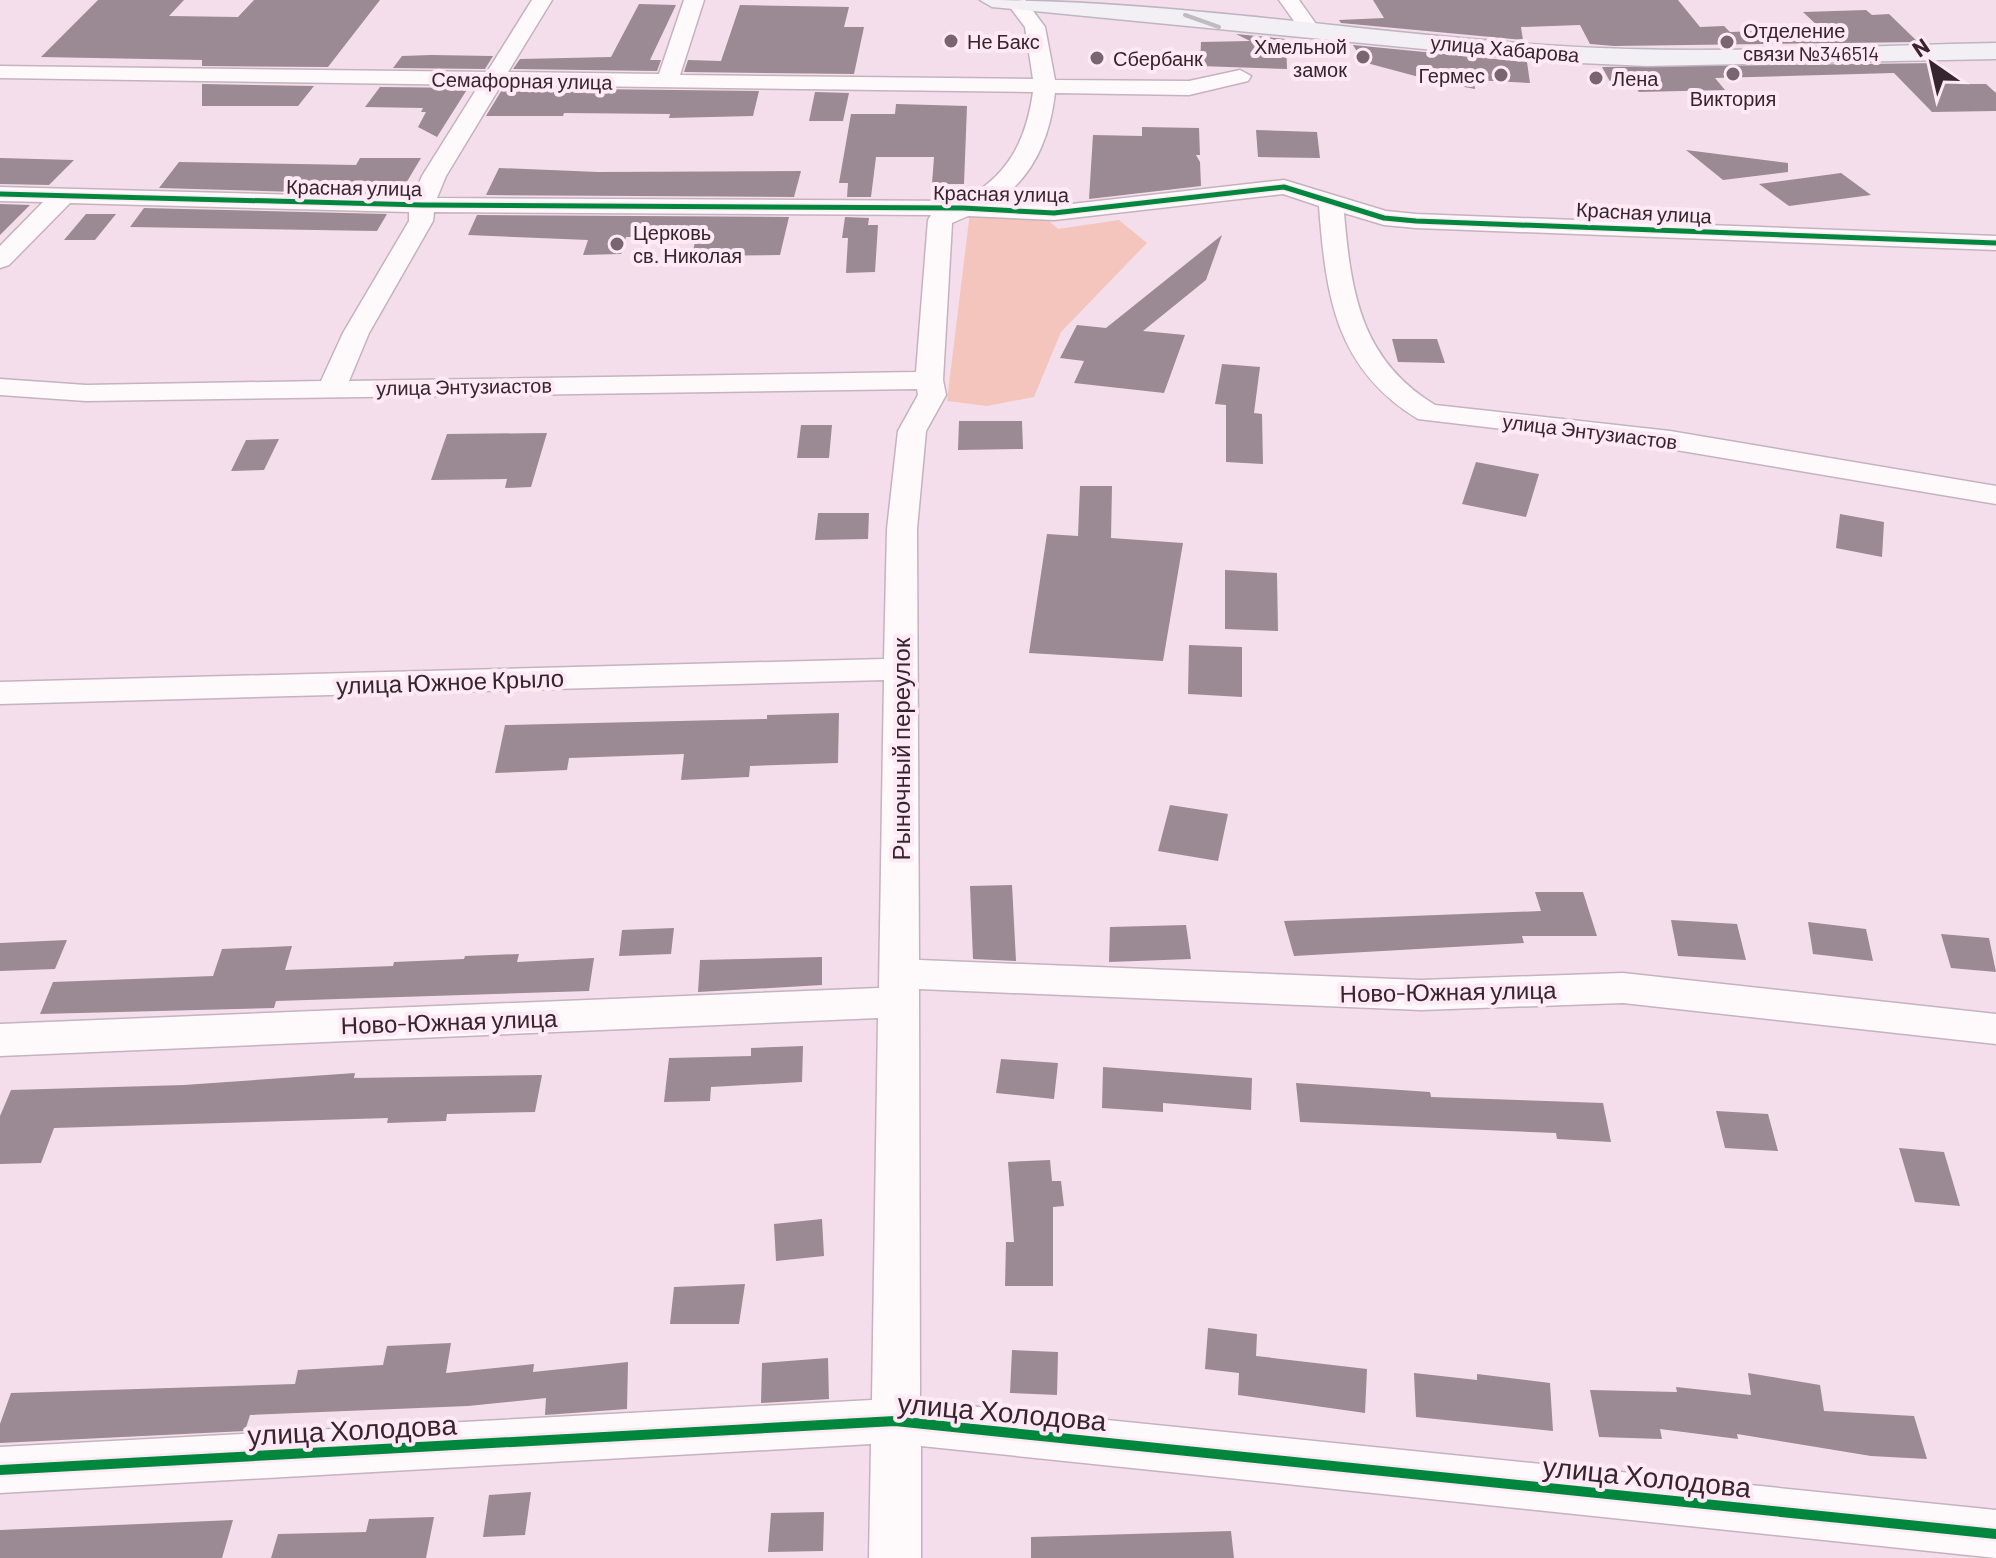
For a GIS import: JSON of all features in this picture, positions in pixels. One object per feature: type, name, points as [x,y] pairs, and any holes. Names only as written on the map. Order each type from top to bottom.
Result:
[{"type":"main road","name":"улица Хабарова","points":[[1004,1],[1541,53],[1647,58],[1996,51]]},
{"type":"street","points":[[332,387],[356,333],[421,221],[422,205],[434,176],[542,0]]},
{"type":"street","points":[[667,82],[694,0]]},
{"type":"street","points":[[1289,0],[1311,31]]},
{"type":"street","name":"Рыночный переулок","points":[[895,1558],[902,529],[912,431],[932,395],[929,380],[940,220],[1001,187],[1025,156],[1044,104],[1045,87],[1034,24],[1004,1]]},
{"type":"street","name":"Семафорная улица","points":[[0,72],[1189,88],[1240,76]]},
{"type":"street","name":"Красная улица","points":[[0,194],[422,205],[963,208],[1054,213],[1284,187],[1384,218],[1416,221],[1588,225],[1996,243]]},
{"type":"street","points":[[0,260],[64,195]]},
{"type":"street","name":"улица Энтузиастов","points":[[1331,201],[1336,269],[1353,333],[1380,377],[1402,401],[1428,413],[1670,440],[1996,495]]},
{"type":"street","name":"улица Энтузиастов","points":[[0,387],[86,393],[929,380]]},
{"type":"street","name":"улица Южное Крыло","points":[[0,693],[901,669]]},
{"type":"street","name":"Ново-Южная улица","points":[[0,1040],[898,988],[1421,995],[1623,988],[1996,1029]]},
{"type":"street","name":"улица Холодова","points":[[0,1470],[895,1421],[1996,1534]]},
{"type":"shaded area","points":[[970,212],[1041,214],[1058,229],[1119,220],[1147,243],[1061,332],[1034,397],[987,406],[947,401]]},
{"type":"building","points":[[98,0],[184,0],[169,16],[238,17],[254,0],[380,0],[328,67],[202,66],[202,60],[41,57]]},
{"type":"building","points":[[1373,0],[1678,0],[1700,27],[1724,26],[1730,32],[1821,29],[1803,12],[1866,10],[1872,15],[1889,14],[1918,42],[1614,46],[1590,44],[1580,25],[1521,27],[1523,40],[1341,23],[1339,20],[1384,18]]},
{"type":"building","points":[[639,4],[676,5],[650,60],[661,60],[657,71],[513,69],[520,59],[611,57]]},
{"type":"building","points":[[740,5],[849,7],[844,27],[864,27],[854,74],[684,72],[688,60],[721,61]]},
{"type":"building","points":[[1236,34],[1286,39],[1287,69],[1200,66],[1201,42],[1250,41]]},
{"type":"building","points":[[1353,45],[1527,62],[1530,83],[1474,80],[1475,89],[1434,81],[1363,62]]},
{"type":"building","points":[[402,56],[493,56],[485,69],[393,68]]},
{"type":"building","points":[[1940,63],[1962,84],[1986,84],[1996,93],[1996,111],[1932,112],[1894,73],[1715,78],[1725,90],[1639,92],[1634,86],[1613,87],[1602,67]]},
{"type":"building","points":[[202,84],[314,86],[298,106],[202,106]]},
{"type":"building","points":[[380,87],[468,88],[437,137],[418,127],[426,112],[421,112],[423,108],[365,107]]},
{"type":"building","points":[[503,88],[759,91],[753,116],[669,118],[670,114],[564,113],[563,116],[486,116]]},
{"type":"building","points":[[815,92],[849,93],[843,121],[809,121]]},
{"type":"building","points":[[896,104],[967,106],[964,184],[932,184],[934,157],[876,157],[871,197],[847,197],[848,183],[839,183],[851,114],[895,114]]},
{"type":"building","points":[[1142,127],[1199,128],[1200,155],[1196,155],[1200,162],[1201,186],[1089,199],[1093,135],[1142,136]]},
{"type":"building","points":[[1256,130],[1317,132],[1320,158],[1258,157]]},
{"type":"building","points":[[1686,150],[1788,163],[1788,172],[1723,180]]},
{"type":"building","points":[[0,158],[74,160],[49,185],[0,184]]},
{"type":"building","points":[[360,158],[421,158],[399,195],[159,188],[179,162],[356,165]]},
{"type":"building","points":[[499,168],[598,172],[801,171],[794,197],[486,195]]},
{"type":"building","points":[[1841,173],[1871,195],[1789,206],[1759,184]]},
{"type":"building","points":[[0,204],[30,205],[0,235]]},
{"type":"building","points":[[144,208],[387,214],[377,231],[130,227]]},
{"type":"building","points":[[86,214],[116,214],[95,240],[64,240]]},
{"type":"building","points":[[477,215],[789,217],[780,255],[692,256],[696,237],[626,237],[621,254],[583,255],[588,240],[468,235]]},
{"type":"building","points":[[845,217],[869,218],[868,225],[878,225],[875,272],[846,273],[848,238],[842,238]]},
{"type":"building","points":[[1222,235],[1206,280],[1143,331],[1185,335],[1164,393],[1074,383],[1084,361],[1060,358],[1077,325],[1106,328]]},
{"type":"building","points":[[1392,339],[1437,339],[1445,363],[1398,362]]},
{"type":"building","points":[[1222,364],[1260,367],[1254,413],[1262,414],[1263,464],[1226,462],[1226,405],[1215,404]]},
{"type":"building","points":[[959,421],[1022,421],[1023,449],[958,450]]},
{"type":"building","points":[[801,425],[832,425],[829,458],[797,458]]},
{"type":"building","points":[[547,433],[531,487],[505,488],[507,479],[431,480],[447,434]]},
{"type":"building","points":[[279,439],[264,470],[231,471],[246,440]]},
{"type":"building","points":[[1476,462],[1539,474],[1526,517],[1462,504]]},
{"type":"building","points":[[1080,486],[1112,486],[1111,538],[1183,543],[1163,661],[1029,653],[1047,534],[1078,536]]},
{"type":"building","points":[[818,513],[869,513],[868,539],[815,540]]},
{"type":"building","points":[[1840,514],[1884,522],[1882,557],[1836,548]]},
{"type":"building","points":[[1225,570],[1277,573],[1278,631],[1225,629]]},
{"type":"building","points":[[1189,645],[1242,647],[1242,697],[1188,694]]},
{"type":"building","points":[[839,713],[838,763],[750,766],[749,777],[681,780],[684,754],[569,758],[567,770],[495,773],[505,725],[767,719],[767,715]]},
{"type":"building","points":[[1170,805],[1228,814],[1218,861],[1158,851]]},
{"type":"building","points":[[1012,885],[1016,961],[973,959],[970,886]]},
{"type":"building","points":[[1535,892],[1583,892],[1597,936],[1522,936],[1524,943],[1294,956],[1284,921],[1541,911]]},
{"type":"building","points":[[1671,920],[1737,924],[1746,960],[1678,956]]},
{"type":"building","points":[[1808,922],[1866,929],[1873,961],[1813,954]]},
{"type":"building","points":[[1186,925],[1191,959],[1109,962],[1110,927]]},
{"type":"building","points":[[674,928],[671,954],[619,956],[622,930]]},
{"type":"building","points":[[1941,934],[1989,938],[1996,972],[1951,968]]},
{"type":"building","points":[[67,940],[55,969],[0,971],[0,943]]},
{"type":"building","points":[[292,946],[285,970],[393,966],[394,962],[464,959],[465,956],[519,954],[517,962],[594,958],[589,991],[276,1001],[274,1008],[40,1014],[53,982],[213,976],[222,949]]},
{"type":"building","points":[[822,957],[822,985],[698,992],[700,960]]},
{"type":"building","points":[[803,1046],[802,1082],[711,1087],[710,1101],[664,1102],[669,1058],[751,1056],[751,1048]]},
{"type":"building","points":[[1001,1059],[1058,1063],[1054,1099],[996,1093]]},
{"type":"building","points":[[1103,1067],[1252,1078],[1251,1110],[1163,1103],[1163,1112],[1102,1108]]},
{"type":"building","points":[[355,1073],[354,1078],[542,1075],[535,1112],[447,1114],[446,1121],[387,1123],[388,1118],[54,1128],[41,1163],[0,1164],[0,1116],[11,1090],[184,1085]]},
{"type":"building","points":[[1296,1083],[1430,1092],[1431,1097],[1603,1103],[1611,1142],[1557,1139],[1556,1133],[1300,1122]]},
{"type":"building","points":[[1716,1111],[1768,1114],[1778,1151],[1725,1148]]},
{"type":"building","points":[[1899,1148],[1944,1152],[1960,1206],[1915,1202]]},
{"type":"building","points":[[1050,1160],[1052,1181],[1061,1181],[1064,1206],[1053,1207],[1053,1286],[1005,1286],[1006,1242],[1014,1242],[1008,1162]]},
{"type":"building","points":[[822,1219],[824,1256],[776,1261],[774,1224]]},
{"type":"building","points":[[745,1284],[739,1324],[670,1324],[674,1287]]},
{"type":"building","points":[[1208,1328],[1257,1334],[1256,1356],[1367,1369],[1365,1413],[1238,1395],[1239,1373],[1205,1369]]},
{"type":"building","points":[[451,1343],[446,1373],[534,1364],[533,1372],[628,1362],[627,1409],[545,1415],[546,1398],[468,1406],[250,1415],[245,1431],[0,1443],[0,1424],[11,1393],[295,1384],[298,1370],[383,1365],[387,1346]]},
{"type":"building","points":[[1012,1350],[1058,1352],[1057,1395],[1010,1393]]},
{"type":"building","points":[[828,1358],[829,1399],[761,1403],[762,1363]]},
{"type":"building","points":[[1414,1373],[1477,1380],[1477,1374],[1550,1383],[1553,1431],[1416,1417]]},
{"type":"building","points":[[1748,1373],[1820,1385],[1824,1411],[1914,1416],[1927,1459],[1871,1456],[1737,1434],[1738,1439],[1660,1429],[1662,1439],[1599,1437],[1590,1390],[1677,1392],[1676,1387],[1751,1395]]},
{"type":"building","points":[[531,1492],[525,1535],[483,1537],[489,1495]]},
{"type":"building","points":[[824,1512],[823,1551],[768,1552],[771,1513]]},
{"type":"building","points":[[434,1517],[426,1558],[271,1558],[278,1534],[366,1532],[369,1519]]},
{"type":"building","points":[[233,1520],[222,1558],[0,1558],[0,1530]]},
{"type":"building","points":[[1231,1531],[1234,1558],[1031,1558],[1031,1537]]},
{"type":"railway","points":[[1185,15],[1219,27]]},
{"type":"cycle path","points":[[0,194],[422,205],[963,208],[1054,213],[1284,187],[1384,218],[1416,221],[1588,225],[1996,243]]},
{"type":"cycle path","points":[[0,1470],[895,1421],[1996,1534]]},
{"type":"place","name":"Не Бакс","points":[[951,41]]},
{"type":"place","name":"Отделение связи №346514","points":[[1727,42]]},
{"type":"place","name":"Хмельной замок","points":[[1363,57]]},
{"type":"place","name":"Сбербанк","points":[[1097,58]]},
{"type":"place","name":"Виктория","points":[[1733,74]]},
{"type":"place","name":"Гермес","points":[[1501,75]]},
{"type":"place","name":"Лена","points":[[1596,78]]},
{"type":"place","name":"Церковь св. Николая","points":[[617,244]]}]
